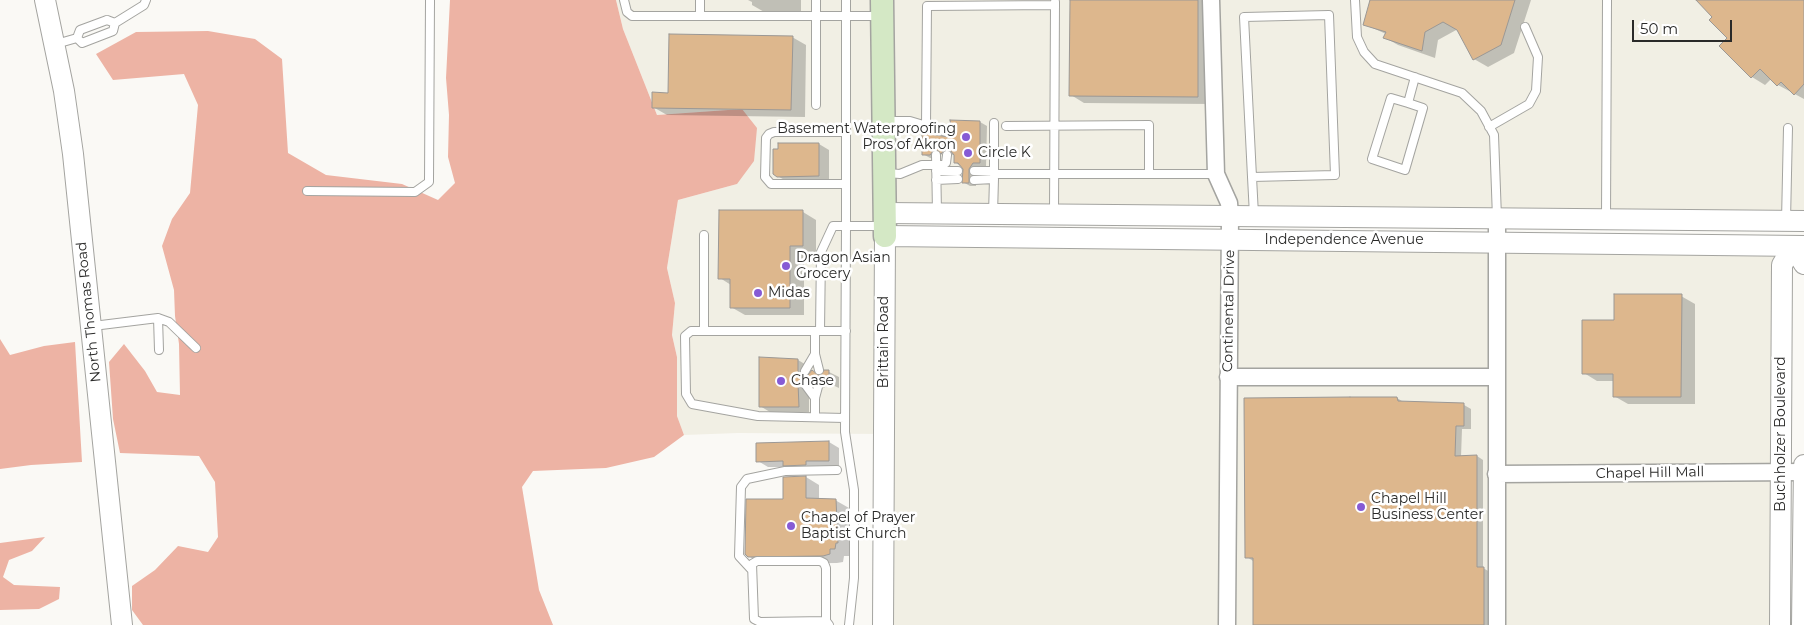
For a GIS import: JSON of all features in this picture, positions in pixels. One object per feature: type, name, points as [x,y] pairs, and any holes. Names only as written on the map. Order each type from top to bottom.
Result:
[{"type":"main road","name":"Brittain Road","points":[[882,8],[885,225]]},
{"type":"street","name":"North Thomas Road","points":[[45,0],[73,154],[122,625]]},
{"type":"street","name":"Continental Drive","points":[[1211,0],[1216,174],[1229,203],[1230,215],[1227,625]]},
{"type":"street","name":"Independence Avenue","points":[[885,225],[937,213],[1794,221]]},
{"type":"street","points":[[1497,218],[1497,625]]},
{"type":"street","name":"Buchholzer Boulevard","points":[[1780,625],[1782,265],[1799,246],[1794,221]]},
{"type":"street","name":"Independence Avenue","points":[[885,225],[1230,239],[1799,246]]},
{"type":"street","name":"Brittain Road","points":[[883,625],[885,225]]},
{"type":"street","points":[[1799,246],[1804,264]]},
{"type":"street","points":[[1228,377],[1497,377]]},
{"type":"street","name":"Buchholzer Boulevard","points":[[1802,625],[1804,465]]},
{"type":"street","name":"Chapel Hill Mall","points":[[1496,474],[1804,472]]},
{"type":"lane","points":[[77,38],[82,43],[113,31],[115,23],[144,5],[146,0]]},
{"type":"lane","points":[[307,191],[415,192],[429,182],[430,0]]},
{"type":"lane","points":[[624,0],[627,12],[632,16],[846,16],[882,8]]},
{"type":"lane","points":[[700,0],[700,16]]},
{"type":"lane","points":[[816,0],[816,105]]},
{"type":"lane","points":[[846,0],[845,418],[854,490],[854,578],[849,625]]},
{"type":"lane","points":[[1355,0],[1357,37],[1364,52],[1376,64],[1462,93],[1481,111],[1494,136],[1497,218]]},
{"type":"lane","points":[[1606,218],[1607,0]]},
{"type":"lane","points":[[925,128],[927,6],[1055,3],[1054,214]]},
{"type":"lane","points":[[1252,177],[1335,175],[1329,15],[1244,17],[1252,177],[1254,215]]},
{"type":"lane","points":[[77,38],[80,30],[107,20],[115,23]]},
{"type":"lane","points":[[1489,127],[1524,108],[1529,104],[1536,91],[1538,57],[1525,27]]},
{"type":"lane","points":[[54,44],[77,38]]},
{"type":"lane","points":[[1408,103],[1415,78]]},
{"type":"lane","points":[[1391,98],[1408,103],[1423,108],[1405,170],[1372,159],[1391,98]]},
{"type":"lane","points":[[884,121],[910,121],[925,128],[947,132]]},
{"type":"lane","points":[[993,214],[994,124]]},
{"type":"lane","points":[[1006,126],[1149,125],[1149,174]]},
{"type":"lane","points":[[1788,128],[1794,221]]},
{"type":"lane","points":[[846,132],[774,132],[769,134],[766,138],[765,177],[771,184],[846,184]]},
{"type":"lane","points":[[924,155],[925,165]]},
{"type":"lane","points":[[936,155],[937,213]]},
{"type":"lane","points":[[936,172],[946,163],[947,155]]},
{"type":"lane","points":[[885,173],[900,174],[925,165]]},
{"type":"lane","points":[[925,165],[936,172],[958,175]]},
{"type":"lane","points":[[974,175],[1216,174]]},
{"type":"lane","points":[[808,370],[815,354],[818,331],[820,252],[833,226],[885,225]]},
{"type":"lane","points":[[704,234],[704,330]]},
{"type":"lane","points":[[91,326],[158,318],[170,322],[196,348]]},
{"type":"lane","points":[[158,318],[159,350]]},
{"type":"lane","points":[[845,418],[758,416],[692,404],[687,400],[685,336],[690,331],[704,330],[846,331]]},
{"type":"lane","points":[[815,354],[822,370]]},
{"type":"lane","points":[[807,383],[816,398]]},
{"type":"lane","points":[[816,418],[816,398],[822,383]]},
{"type":"lane","points":[[751,569],[739,556],[741,487],[747,479],[785,471],[838,470]]},
{"type":"lane","points":[[756,561],[820,561],[824,563],[826,568],[828,623],[760,622],[754,618],[752,564],[756,561]]},
{"type":"shaded area","points":[[450,0],[616,0],[623,29],[657,115],[742,109],[757,128],[754,161],[737,184],[678,200],[667,268],[675,303],[672,335],[677,357],[677,416],[684,435],[654,457],[606,468],[533,471],[522,487],[539,590],[553,625],[143,625],[132,610],[132,586],[155,570],[178,546],[208,552],[218,537],[215,482],[199,456],[120,453],[113,419],[109,362],[124,344],[145,371],[157,392],[180,395],[179,344],[174,290],[162,246],[172,219],[190,193],[198,105],[184,74],[113,80],[96,54],[136,32],[208,31],[255,39],[282,59],[288,153],[326,175],[402,184],[438,200],[455,183],[448,157],[449,115],[446,78]]},
{"type":"shaded area","points":[[616,0],[1804,0],[1804,221],[885,213],[885,236],[1793,246],[1782,265],[1780,625],[883,625],[884,434],[738,433],[684,435],[677,416],[677,357],[672,335],[675,303],[667,268],[678,200],[737,184],[742,109],[657,115],[623,29]]},
{"type":"shaded area","points":[[0,339],[10,355],[44,346],[75,342],[82,462],[0,469]]},
{"type":"shaded area","points":[[45,537],[32,551],[9,560],[3,577],[14,585],[60,587],[59,599],[39,609],[0,610],[0,543]]},
{"type":"building","points":[[1070,0],[1198,0],[1198,97],[1069,96]]},
{"type":"building","points":[[1370,0],[1515,0],[1501,45],[1473,60],[1457,30],[1443,22],[1425,32],[1422,51],[1383,38],[1386,32],[1363,25]]},
{"type":"building","points":[[1696,0],[1804,0],[1804,84],[1794,95],[1781,82],[1777,86],[1760,69],[1751,78],[1719,46],[1727,38],[1709,20],[1712,17]]},
{"type":"building","points":[[669,34],[793,36],[791,110],[652,108],[652,92],[668,93]]},
{"type":"building","points":[[950,120],[980,121],[980,163],[973,163],[969,169],[969,183],[962,183],[963,169],[958,163],[954,163],[954,155],[950,150],[944,150],[941,154],[935,149],[930,155],[922,155],[922,133],[949,137],[952,133]]},
{"type":"building","points":[[778,143],[819,143],[819,176],[777,177],[773,174],[773,149],[778,149]]},
{"type":"building","points":[[719,210],[803,210],[803,246],[790,246],[790,308],[730,308],[730,279],[718,279]]},
{"type":"building","points":[[1614,294],[1682,294],[1681,397],[1613,397],[1613,374],[1582,374],[1582,320],[1614,320]]},
{"type":"building","points":[[759,357],[798,359],[798,371],[802,376],[807,376],[812,370],[820,376],[824,370],[829,370],[829,383],[824,383],[823,379],[818,378],[811,383],[803,378],[798,383],[799,407],[759,407]]},
{"type":"building","name":"Chapel Hill Business Center","points":[[1397,397],[1398,401],[1464,403],[1464,426],[1456,426],[1455,456],[1477,455],[1477,567],[1484,567],[1484,625],[1253,625],[1253,558],[1245,558],[1244,398]]},
{"type":"building","points":[[829,441],[829,461],[806,461],[806,465],[783,466],[783,461],[756,462],[756,443]]},
{"type":"building","name":"Chapel of Prayer Baptist Church","points":[[806,476],[806,498],[836,499],[838,543],[836,543],[835,549],[830,549],[830,554],[823,556],[748,557],[745,554],[746,499],[783,499],[783,477]]},
{"type":"place","name":"Basement Waterproofing Pros of Akron","points":[[966,137]]},
{"type":"place","name":"Circle K","points":[[968,153]]},
{"type":"place","name":"Dragon Asian Grocery","points":[[786,266]]},
{"type":"place","name":"Midas","points":[[758,293]]},
{"type":"place","name":"Chase","points":[[781,381]]},
{"type":"place","name":"Chapel Hill Business Center","points":[[1361,507]]},
{"type":"place","name":"Chapel of Prayer Baptist Church","points":[[791,526]]}]
